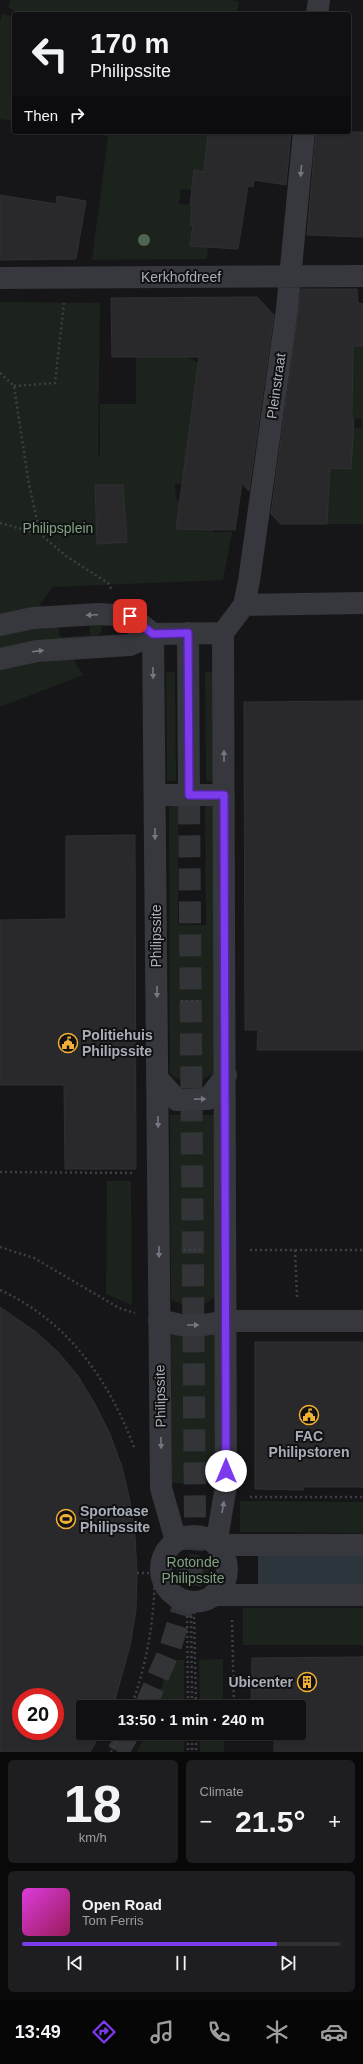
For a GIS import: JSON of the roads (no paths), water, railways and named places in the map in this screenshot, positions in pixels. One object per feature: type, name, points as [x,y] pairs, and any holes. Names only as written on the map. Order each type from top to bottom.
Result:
[{"type":"street","points":[[317,12],[319,0]]},
{"type":"street","name":"Pleinstraat","points":[[223,633],[244,605],[291,276],[304,134]]},
{"type":"street","name":"Kerkhofdreef","points":[[0,278],[363,276]]},
{"type":"street","points":[[244,605],[363,603]]},
{"type":"street","points":[[0,625],[33,618],[99,614],[130,616],[153,634]]},
{"type":"street","points":[[188,633],[189,795]]},
{"type":"street","points":[[0,660],[36,651],[130,645],[153,634],[223,633],[227,1250],[226,1486],[216,1545]]},
{"type":"street","name":"Philipssite","points":[[153,634],[161,1488],[176,1541]]},
{"type":"street","points":[[155,795],[224,795]]},
{"type":"street","points":[[157,1078],[177,1100],[208,1099],[226,1075]]},
{"type":"street","points":[[159,1320],[189,1325],[204,1325],[227,1321],[363,1321]]},
{"type":"street","points":[[203,1599],[223,1584],[226,1575],[226,1564],[223,1554],[216,1545],[208,1539],[198,1536],[187,1537],[176,1541],[168,1548],[162,1558],[161,1569],[163,1580],[168,1590],[177,1598],[203,1599],[363,1595]]},
{"type":"street","points":[[216,1545],[363,1545]]},
{"type":"tunnel","points":[[148,1700],[170,1649],[191,1580],[195,1522],[189,795]]},
{"type":"tunnel","points":[[118,1752],[125,1740]]},
{"type":"place","name":"Politiehuis Philipssite","points":[[68,1043]]},
{"type":"place","name":"FAC Philipstoren","points":[[309,1415]]},
{"type":"place","name":"Sportoase Philipssite","points":[[66,1519]]},
{"type":"place","name":"Ubicenter","points":[[307,1682]]},
{"type":"park label","name":"Philipsplein","points":[[58,528]]},
{"type":"park label","name":"Rotonde Philipssite","points":[[193,1570]]}]
